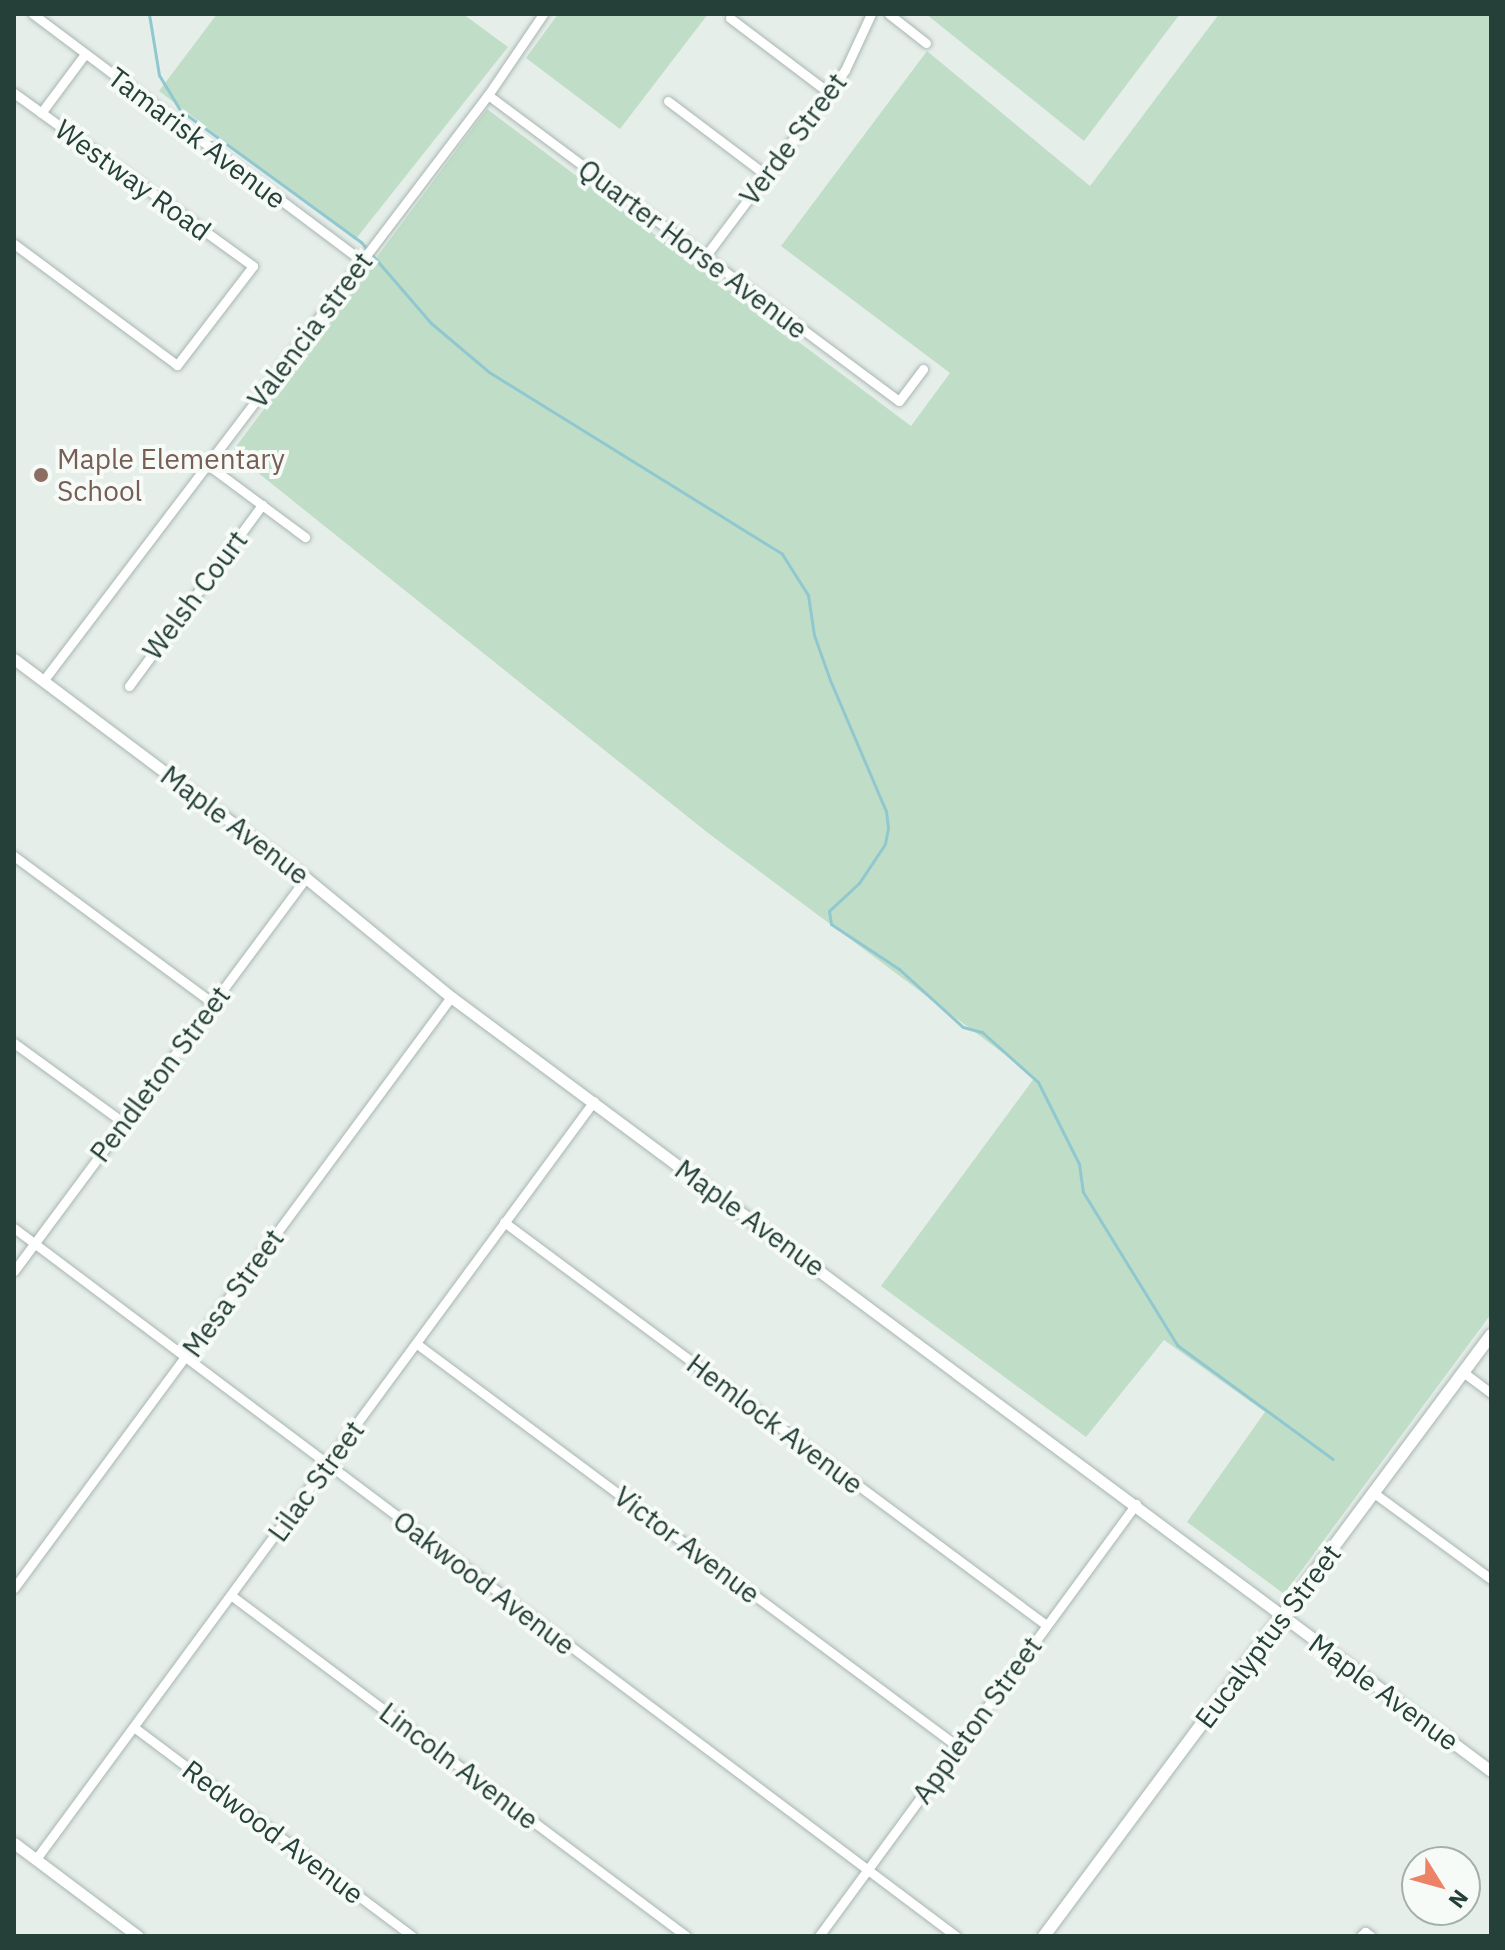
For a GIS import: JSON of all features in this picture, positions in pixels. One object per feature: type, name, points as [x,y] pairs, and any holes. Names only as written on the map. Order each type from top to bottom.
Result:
[{"type":"main road","name":"Eucalyptus Street","points":[[1044,1936],[1491,1335]]},
{"type":"street","name":"Tamarisk Avenue","points":[[33,14],[361,260]]},
{"type":"street","name":"Valencia street","points":[[43,681],[488,95],[543,14]]},
{"type":"street","name":"Verde Street","points":[[704,258],[845,70],[871,14]]},
{"type":"street","points":[[889,14],[926,43]]},
{"type":"street","points":[[730,18],[828,92]]},
{"type":"street","points":[[41,113],[85,54]]},
{"type":"street","name":"Westway Road","points":[[14,93],[253,266],[177,365],[14,244]]},
{"type":"street","name":"Quarter Horse Avenue","points":[[488,95],[899,401],[923,369]]},
{"type":"street","points":[[668,101],[766,175]]},
{"type":"street","points":[[208,465],[305,537]]},
{"type":"street","name":"Welsh Court","points":[[129,686],[262,505]]},
{"type":"street","name":"Maple Avenue","points":[[14,659],[306,878],[451,997],[1491,1771]]},
{"type":"street","points":[[14,856],[213,1003]]},
{"type":"street","name":"Pendleton Street","points":[[14,1271],[306,878]]},
{"type":"street","name":"Mesa Street","points":[[14,1588],[451,997]]},
{"type":"street","points":[[14,1043],[124,1123]]},
{"type":"street","name":"Lilac Street","points":[[36,1859],[594,1101]]},
{"type":"street","name":"Hemlock Avenue","points":[[504,1222],[1046,1625]]},
{"type":"street","name":"Oakwood Avenue","points":[[14,1228],[327,1467],[956,1936]]},
{"type":"street","name":"Victor Avenue","points":[[417,1344],[957,1746]]},
{"type":"street","points":[[1463,1372],[1491,1393]]},
{"type":"street","points":[[1374,1493],[1491,1579]]},
{"type":"street","name":"Appleton Street","points":[[819,1936],[1136,1504]]},
{"type":"street","name":"Lincoln Avenue","points":[[232,1596],[686,1936]]},
{"type":"street","name":"Redwood Avenue","points":[[135,1728],[412,1936]]},
{"type":"street","points":[[14,1843],[138,1936]]},
{"type":"green space","points":[[217,14],[463,14],[508,47],[355,240],[159,91]]},
{"type":"green space","points":[[558,14],[708,14],[620,129],[526,58]]},
{"type":"green space","points":[[926,14],[1180,14],[1084,141]]},
{"type":"green space","points":[[1219,14],[1491,14],[1491,1314],[1284,1594],[1187,1522],[1265,1412],[1164,1340],[1086,1437],[881,1286],[1035,1077],[708,833],[232,452],[487,109],[911,426],[950,373],[781,246],[927,51],[1090,186]]},
{"type":"waterway","points":[[149,14],[159,75],[180,110],[361,242],[431,323],[489,372],[782,554],[808,595],[814,635],[830,680],[886,811],[888,828],[885,844],[859,883],[829,911],[831,924],[899,969],[963,1027],[982,1032],[1038,1082],[1079,1164],[1083,1192],[1177,1345],[1333,1459]]},
{"type":"place","name":"Maple Elementary School","points":[[41,475]]}]
